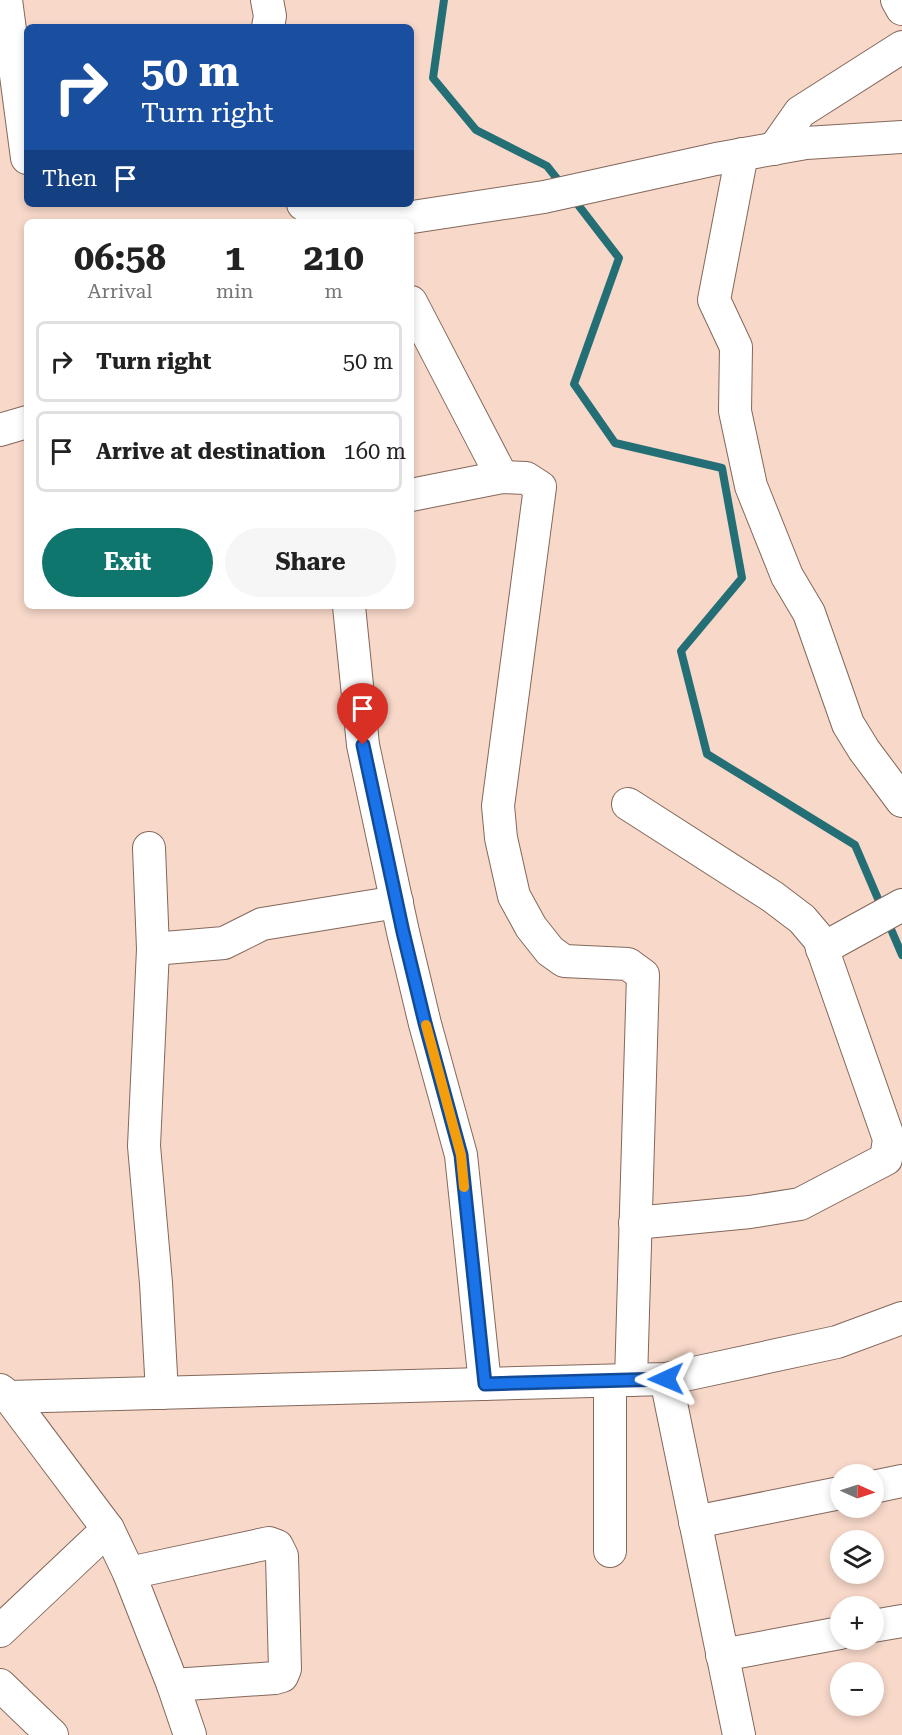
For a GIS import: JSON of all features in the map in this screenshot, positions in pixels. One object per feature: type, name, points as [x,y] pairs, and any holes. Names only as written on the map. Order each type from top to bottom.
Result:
[{"type":"street","points":[[6,0],[24,135]]},
{"type":"street","points":[[267,0],[270,16],[269,24]]},
{"type":"street","points":[[897,0],[902,9]]},
{"type":"street","points":[[774,149],[800,112],[902,47]]},
{"type":"street","points":[[399,219],[544,197],[742,154],[806,143],[902,137]]},
{"type":"street","points":[[0,152],[24,157]]},
{"type":"street","points":[[742,154],[714,300],[736,347],[735,411],[751,486],[787,576],[809,613],[848,724],[864,750],[902,801]]},
{"type":"street","points":[[307,207],[332,219]]},
{"type":"street","points":[[414,308],[502,477]]},
{"type":"street","points":[[0,430],[24,423]]},
{"type":"street","points":[[414,494],[502,477],[526,478],[540,487],[498,806],[501,838],[514,896],[531,927],[550,951],[564,961],[628,964],[643,975],[636,1223],[621,1381],[610,1551]]},
{"type":"street","points":[[349,609],[363,745],[425,1023],[461,1155],[485,1384]]},
{"type":"street","points":[[628,804],[773,897],[802,919],[819,939],[890,1139],[886,1159],[801,1204],[750,1212],[636,1223]]},
{"type":"street","points":[[149,848],[153,950],[144,1146],[156,1283],[162,1393]]},
{"type":"street","points":[[153,950],[224,943],[262,924],[397,902]]},
{"type":"street","points":[[822,949],[889,912]]},
{"type":"street","points":[[4,1393],[162,1393],[666,1379],[837,1342],[902,1318]]},
{"type":"street","points":[[666,1379],[738,1735]]},
{"type":"street","points":[[4,1393],[108,1529],[129,1573],[190,1735]]},
{"type":"street","points":[[884,1485],[902,1481]]},
{"type":"street","points":[[695,1522],[830,1495]]},
{"type":"street","points":[[0,1631],[108,1529]]},
{"type":"street","points":[[129,1573],[269,1543],[277,1546],[282,1556],[285,1669],[282,1676],[172,1684]]},
{"type":"street","points":[[884,1624],[902,1621]]},
{"type":"street","points":[[722,1655],[830,1635]]},
{"type":"street","points":[[0,1685],[52,1735]]},
{"type":"waterway","points":[[444,0],[433,78],[476,130],[547,166],[562,185]]},
{"type":"waterway","points":[[572,197],[619,258],[574,384],[615,443],[722,468],[742,578],[681,651],[707,754],[855,845],[902,955]]},
{"type":"slow traffic","points":[[426,1025],[461,1155],[464,1187]]},
{"type":"route","points":[[363,745],[403,932],[461,1155],[485,1384],[666,1379]]}]
